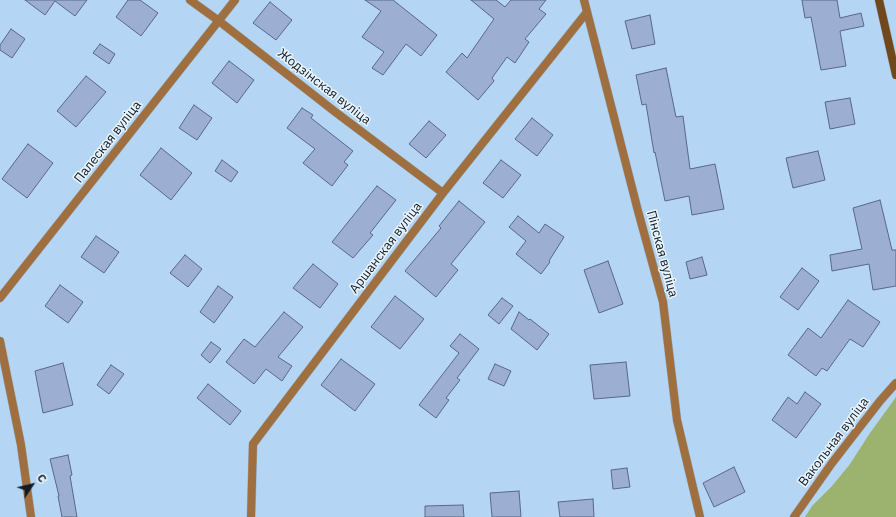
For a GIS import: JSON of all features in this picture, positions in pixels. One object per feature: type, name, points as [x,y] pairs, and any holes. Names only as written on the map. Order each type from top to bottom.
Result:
[{"type":"main road","points":[[879,0],[896,75]]},
{"type":"street","name":"Жодзінская вуліца","points":[[190,0],[443,193]]},
{"type":"street","name":"Палеская вуліца","points":[[0,298],[235,0]]},
{"type":"street","name":"Пінская вуліца","points":[[584,0],[663,302],[677,420],[700,517]]},
{"type":"street","name":"Аршанская вуліца","points":[[251,517],[253,444],[443,193],[587,12]]},
{"type":"street","points":[[0,341],[21,445],[31,517]]},
{"type":"street","name":"Вакольная вуліца","points":[[794,517],[832,463],[880,401],[896,383]]},
{"type":"green space","points":[[896,397],[896,517],[805,517],[812,506],[832,486],[850,464]]},
{"type":"building","points":[[25,0],[87,0],[75,16],[55,1],[45,15]]},
{"type":"building","points":[[128,0],[140,0],[158,13],[141,36],[116,17]]},
{"type":"building","points":[[365,0],[393,0],[437,35],[421,56],[406,44],[383,75],[372,68],[384,52],[362,37],[381,11]]},
{"type":"building","points":[[471,0],[496,0],[505,7],[511,0],[546,0],[539,9],[546,14],[525,39],[529,42],[515,63],[507,57],[492,78],[494,81],[478,100],[446,72],[462,53],[467,58],[494,19]]},
{"type":"building","points":[[802,0],[837,0],[840,18],[861,13],[864,26],[840,31],[846,66],[821,70],[811,17],[805,18]]},
{"type":"building","points":[[270,2],[292,20],[276,40],[253,23]]},
{"type":"building","points":[[650,15],[655,44],[632,49],[625,21]]},
{"type":"building","points":[[11,29],[25,39],[12,58],[0,50],[0,45]]},
{"type":"building","points":[[100,44],[115,54],[109,64],[93,53]]},
{"type":"building","points":[[229,61],[254,80],[237,103],[212,83]]},
{"type":"building","points":[[666,68],[676,117],[683,116],[690,169],[715,164],[724,209],[692,215],[689,196],[665,201],[655,152],[654,153],[646,104],[642,105],[636,75]]},
{"type":"building","points":[[86,76],[106,92],[76,127],[57,111]]},
{"type":"building","points":[[850,98],[855,124],[830,129],[825,102]]},
{"type":"building","points":[[194,105],[212,118],[197,140],[179,128]]},
{"type":"building","points":[[302,108],[313,115],[311,118],[353,151],[344,162],[348,165],[332,186],[303,163],[315,149],[287,128]]},
{"type":"building","points":[[532,118],[553,135],[537,156],[515,139]]},
{"type":"building","points":[[429,121],[446,135],[426,158],[409,144]]},
{"type":"building","points":[[28,144],[53,163],[27,198],[2,179]]},
{"type":"building","points":[[161,148],[192,173],[171,200],[140,175]]},
{"type":"building","points":[[818,151],[825,180],[793,188],[786,158]]},
{"type":"building","points":[[222,160],[238,172],[231,182],[215,171]]},
{"type":"building","points":[[501,160],[521,175],[503,198],[483,183]]},
{"type":"building","points":[[377,186],[396,200],[370,233],[373,235],[353,258],[332,242]]},
{"type":"building","points":[[880,200],[892,250],[896,250],[896,286],[873,290],[869,264],[832,271],[830,255],[862,249],[853,208]]},
{"type":"building","points":[[459,201],[485,222],[451,264],[458,270],[436,297],[405,271],[441,228],[439,226]]},
{"type":"building","points":[[518,216],[539,233],[545,224],[564,237],[549,261],[550,262],[541,274],[516,254],[526,241],[509,227]]},
{"type":"building","points":[[96,236],[119,252],[104,273],[81,257]]},
{"type":"building","points":[[185,255],[202,269],[188,287],[170,273]]},
{"type":"building","points":[[702,257],[707,275],[690,279],[686,262]]},
{"type":"building","points":[[608,261],[623,304],[599,313],[584,270]]},
{"type":"building","points":[[313,264],[338,284],[320,308],[293,288]]},
{"type":"building","points":[[802,268],[819,281],[798,310],[780,297]]},
{"type":"building","points":[[60,285],[83,302],[68,323],[45,306]]},
{"type":"building","points":[[218,286],[233,297],[214,323],[200,312]]},
{"type":"building","points":[[395,296],[424,319],[400,349],[371,327]]},
{"type":"building","points":[[502,298],[513,306],[499,324],[488,315]]},
{"type":"building","points":[[848,300],[880,322],[863,347],[850,339],[827,371],[822,368],[816,376],[788,355],[808,328],[821,338]]},
{"type":"building","points":[[284,312],[303,327],[278,357],[292,366],[282,381],[266,369],[254,384],[226,362],[244,339],[255,347]]},
{"type":"building","points":[[519,312],[549,334],[537,350],[511,329]]},
{"type":"building","points":[[460,334],[479,349],[457,378],[460,380],[446,398],[449,400],[436,418],[419,405],[459,353],[450,346]]},
{"type":"building","points":[[211,342],[221,349],[210,363],[201,355]]},
{"type":"building","points":[[341,359],[375,384],[355,411],[321,385]]},
{"type":"building","points":[[626,362],[630,396],[594,399],[590,365]]},
{"type":"building","points":[[63,363],[73,405],[43,413],[35,371]]},
{"type":"building","points":[[495,364],[511,371],[504,386],[488,379]]},
{"type":"building","points":[[111,365],[124,374],[109,394],[97,385]]},
{"type":"building","points":[[208,384],[241,411],[230,425],[197,398]]},
{"type":"building","points":[[805,392],[821,404],[796,438],[772,420],[788,397],[797,404]]},
{"type":"building","points":[[68,455],[77,517],[62,517],[59,496],[50,459]]},
{"type":"building","points":[[734,467],[745,492],[714,507],[703,483]]},
{"type":"building","points":[[627,468],[630,487],[613,489],[611,470]]},
{"type":"building","points":[[519,491],[521,517],[492,517],[490,493]]},
{"type":"building","points":[[593,499],[594,517],[560,517],[558,502]]},
{"type":"building","points":[[463,505],[464,517],[425,517],[425,506]]}]
